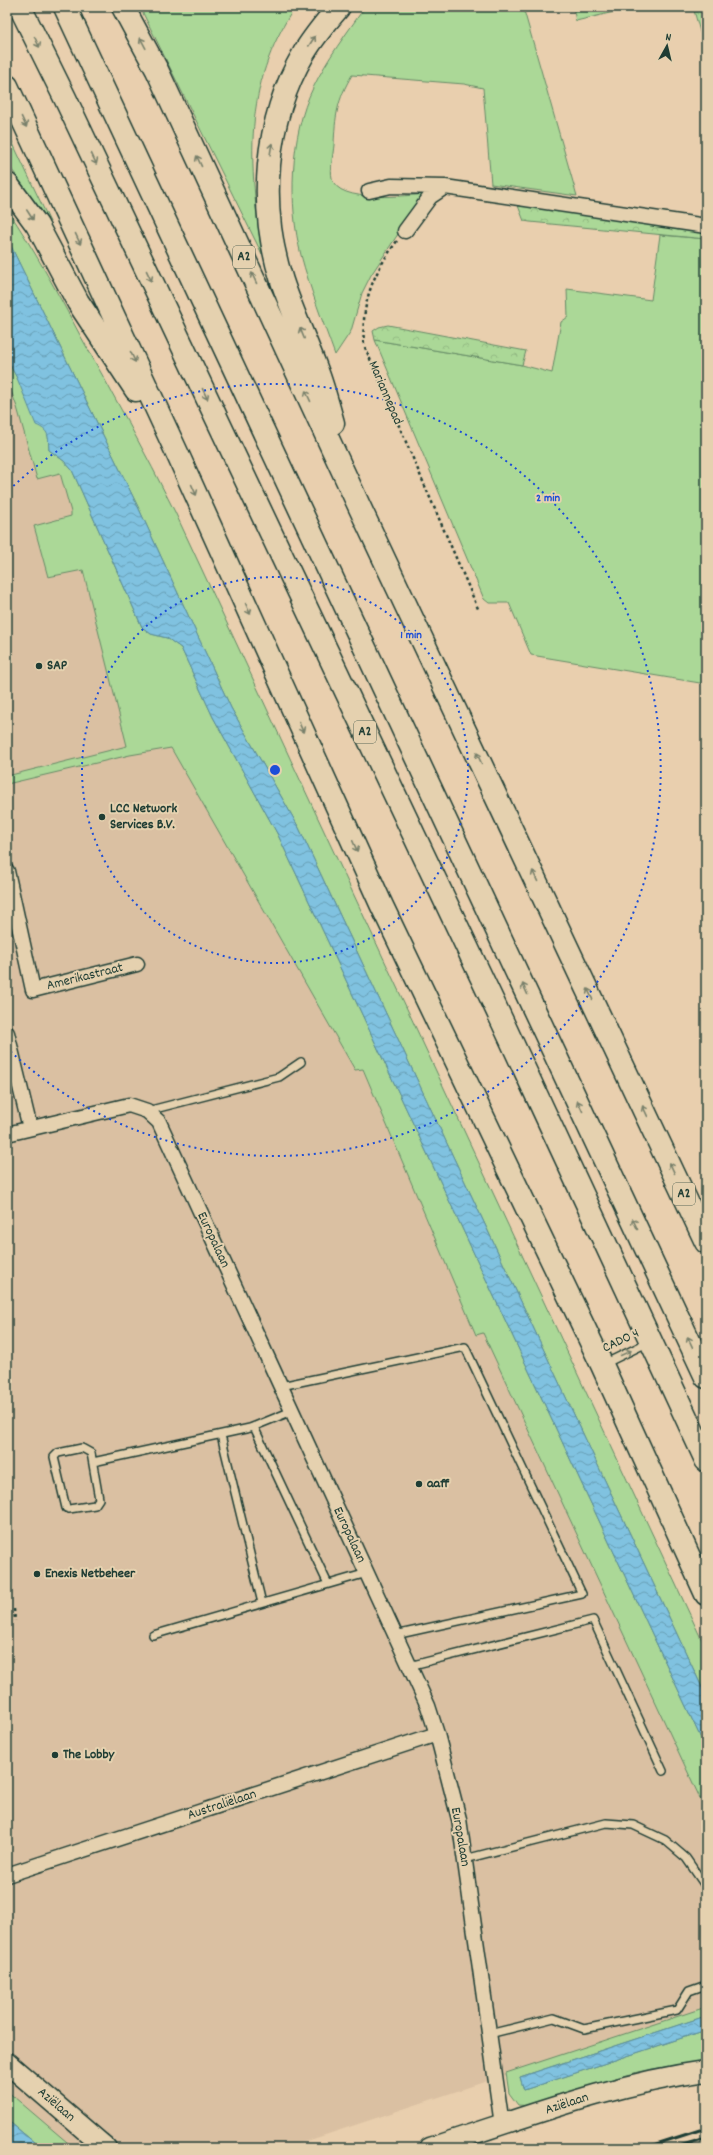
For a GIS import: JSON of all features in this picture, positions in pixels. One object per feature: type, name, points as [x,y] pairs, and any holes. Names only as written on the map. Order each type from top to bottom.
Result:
[{"type":"highway","name":"A2","points":[[20,7],[65,98],[489,994],[706,1460]]},
{"type":"highway","points":[[65,7],[706,1377]]},
{"type":"highway","name":"A2","points":[[124,7],[157,70],[360,508],[706,1242]]},
{"type":"highway","name":"A2","points":[[338,7],[315,36],[304,54],[283,99],[272,146],[267,188],[270,225],[282,280],[317,370],[360,508]]},
{"type":"highway","points":[[7,86],[178,455],[381,904],[602,1365],[706,1594]]},
{"type":"highway","points":[[7,184],[37,225],[78,302],[178,455]]},
{"type":"street","points":[[370,191],[391,186],[445,187],[706,226]]},
{"type":"street","points":[[405,231],[430,197],[445,187]]},
{"type":"street","name":"Amerikastraat","points":[[7,871],[34,990],[137,964]]},
{"type":"street","points":[[7,1033],[30,1128]]},
{"type":"street","name":"Europalaan","points":[[7,1134],[129,1105],[147,1111],[159,1122],[428,1706],[437,1734],[459,1819],[502,2125]]},
{"type":"street","name":"Australiëlaan","points":[[7,1875],[437,1734]]},
{"type":"street","name":"Aziëlaan","points":[[7,2063],[106,2148]]},
{"type":"street","name":"Aziëlaan","points":[[430,2148],[620,2087],[668,2076],[706,2071]]},
{"type":"lane","points":[[147,1111],[280,1077],[301,1062]]},
{"type":"lane","name":"CADO 4","points":[[602,1365],[650,1342]]},
{"type":"lane","points":[[280,1386],[465,1347],[582,1594],[395,1635]]},
{"type":"lane","points":[[92,1462],[254,1427],[292,1411]]},
{"type":"lane","points":[[254,1427],[328,1584]]},
{"type":"lane","points":[[221,1434],[262,1603]]},
{"type":"lane","points":[[82,1448],[91,1453],[92,1462],[99,1501],[95,1505],[73,1510],[66,1508],[54,1461],[55,1455],[82,1448]]},
{"type":"lane","points":[[153,1635],[366,1573]]},
{"type":"lane","points":[[409,1666],[593,1620],[663,1771]]},
{"type":"lane","points":[[464,1859],[606,1823],[633,1825],[665,1840],[686,1858],[706,1887]]},
{"type":"lane","points":[[489,2034],[554,2018],[584,2029],[677,2010],[689,1991],[706,1985]]},
{"type":"path","name":"Mariannepad","points":[[405,231],[381,263],[368,297],[363,329],[364,345],[478,611]]},
{"type":"path","points":[[14,1610],[15,1621]]},
{"type":"shaded area","points":[[7,344],[361,1066],[706,1805],[706,2008],[286,2148],[7,2148]]},
{"type":"green space","points":[[140,7],[295,7],[278,37],[266,67],[258,96],[254,126],[253,157],[254,188],[262,254]]},
{"type":"green space","points":[[365,7],[523,7],[577,196],[491,184],[483,88],[464,84],[352,75],[343,93],[336,117],[331,170],[332,178],[337,186],[346,192],[359,195],[390,196],[428,194],[404,225],[371,275],[362,293],[351,331],[335,355],[301,255],[294,214],[294,170],[300,127],[305,107],[313,88],[318,77]]},
{"type":"green space","points":[[573,7],[635,7],[576,21]]},
{"type":"green space","points":[[693,7],[706,7],[706,53]]},
{"type":"green space","points":[[7,131],[50,222],[7,163]]},
{"type":"green space","points":[[517,203],[706,230],[706,239],[524,221]]},
{"type":"green space","points":[[7,209],[54,287],[129,423],[175,512],[706,1649],[706,1696],[299,828],[231,708],[139,509],[7,238]]},
{"type":"green space","points":[[660,235],[706,239],[706,684],[531,655],[509,603],[489,603],[484,599],[375,340],[522,365],[552,373],[561,322],[568,317],[567,289],[651,300]]},
{"type":"green space","points":[[388,325],[526,351],[522,365],[375,340],[373,331],[379,327]]},
{"type":"green space","points":[[7,360],[48,433],[49,450],[64,461],[72,470],[142,627],[151,634],[167,638],[181,648],[213,717],[278,835],[706,1749],[706,1811],[483,1333],[476,1335],[363,1069],[355,1070],[171,748],[130,755],[7,784],[7,776],[127,746],[83,570],[48,577],[34,526],[71,516],[71,512],[60,473],[37,479],[17,407],[7,380]]},
{"type":"green space","points":[[706,2007],[706,2016],[520,2077],[524,2090],[706,2030],[706,2061],[652,2069],[626,2075],[532,2106],[518,2105],[509,2093],[506,2073]]},
{"type":"green space","points":[[7,2091],[74,2148],[41,2148],[7,2120]]},
{"type":"water","points":[[7,238],[139,509],[231,708],[299,828],[706,1696],[706,1749],[278,835],[213,717],[181,648],[167,638],[151,634],[142,627],[72,470],[64,461],[49,450],[46,432],[44,429],[36,425],[17,378],[7,360]]},
{"type":"water","points":[[706,2016],[706,2030],[524,2090],[520,2077]]},
{"type":"water","points":[[7,2120],[41,2148],[9,2148],[7,2146]]},
{"type":"railway","points":[[644,2148],[706,2128]]},
{"type":"railway","points":[[673,2148],[706,2138]]},
{"type":"place","name":"SAP","points":[[39,666]]},
{"type":"place","name":"LCC Network Services B.V.","points":[[102,817]]},
{"type":"place","name":"aaff","points":[[419,1484]]},
{"type":"place","name":"Enexis Netbeheer","points":[[37,1574]]},
{"type":"place","name":"The Lobby","points":[[55,1755]]}]
